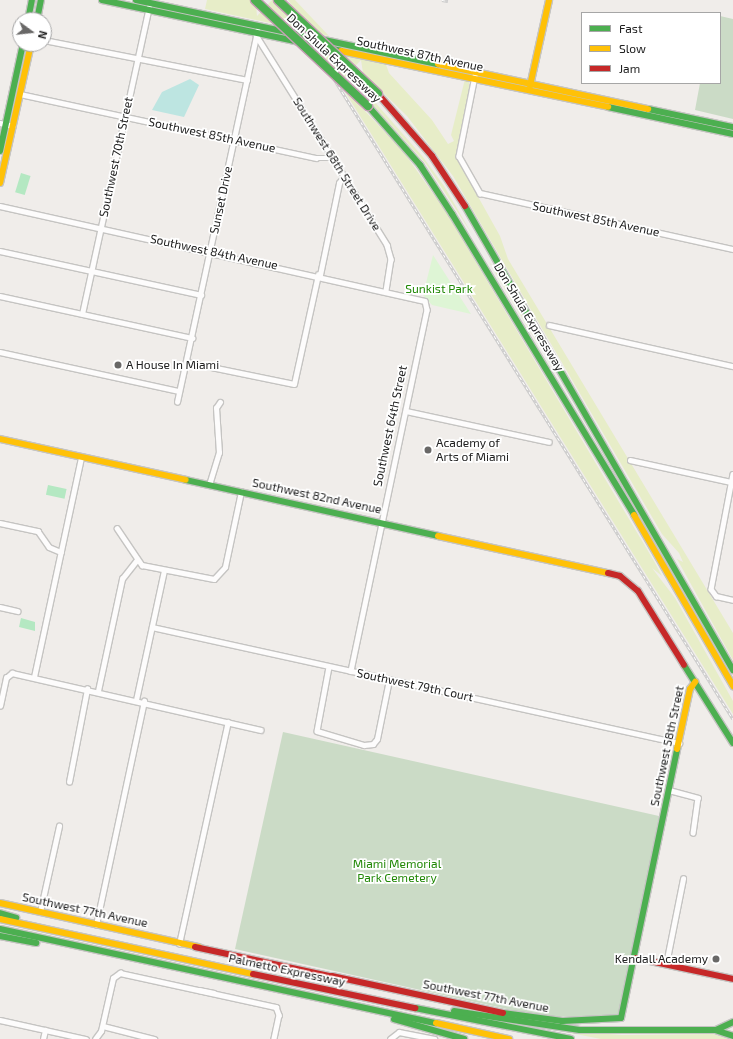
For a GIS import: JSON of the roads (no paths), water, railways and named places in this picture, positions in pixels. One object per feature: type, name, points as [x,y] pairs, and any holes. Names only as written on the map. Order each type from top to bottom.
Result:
[{"type":"main road","points":[[30,12],[32,0]]},
{"type":"main road","points":[[39,12],[41,0]]},
{"type":"main road","name":"Southwest 87th Avenue","points":[[102,0],[149,4],[202,12],[260,31],[366,51]]},
{"type":"main road","name":"Southwest 87th Avenue","points":[[136,0],[207,20],[366,51],[530,86],[706,125],[733,134]]},
{"type":"main road","name":"Don Shula Expressway","points":[[255,0],[368,106],[420,166],[452,214],[599,454],[733,686]]},
{"type":"main road","name":"Don Shula Expressway","points":[[278,0],[378,94],[432,156],[462,202],[733,670]]},
{"type":"main road","points":[[530,86],[549,0]]},
{"type":"main road","points":[[202,12],[207,20]]},
{"type":"main road","points":[[0,151],[21,52]]},
{"type":"main road","points":[[0,179],[6,125],[20,94],[29,52]]},
{"type":"main road","points":[[17,74],[20,94]]},
{"type":"main road","name":"Southwest 87th Avenue","points":[[706,125],[733,127]]},
{"type":"main road","name":"Southwest 82nd Avenue","points":[[0,439],[382,523],[627,579],[638,590],[695,682]]},
{"type":"main road","points":[[695,682],[733,742]]},
{"type":"main road","name":"Southwest 58th Street","points":[[620,1019],[625,1012],[690,686],[695,682]]},
{"type":"main road","name":"Southwest 77th Avenue","points":[[0,903],[349,980],[537,1019],[620,1019]]},
{"type":"main road","points":[[0,913],[30,926]]},
{"type":"main road","name":"Palmetto Expressway","points":[[0,919],[430,1012],[571,1039]]},
{"type":"main road","name":"Palmetto Expressway","points":[[0,929],[389,1016],[509,1039]]},
{"type":"main road","points":[[0,936],[50,946],[64,944]]},
{"type":"main road","points":[[636,958],[733,979]]},
{"type":"main road","points":[[430,1012],[445,1010],[598,1032],[716,1030],[733,1022]]},
{"type":"main road","points":[[389,1016],[400,1023],[464,1039]]},
{"type":"main road","points":[[716,1030],[733,1038]]},
{"type":"street","name":"Southwest 70th Street","points":[[82,314],[149,4]]},
{"type":"street","name":"Southwest 68th Street Drive","points":[[260,31],[262,43],[389,248],[391,262],[386,290]]},
{"type":"street","name":"Sunset Drive","points":[[177,402],[202,295],[254,47],[260,31]]},
{"type":"street","points":[[52,42],[137,60],[247,80]]},
{"type":"street","points":[[254,47],[262,43]]},
{"type":"street","name":"Southwest 85th Avenue","points":[[476,75],[459,155],[468,176],[477,191],[485,195],[733,249]]},
{"type":"street","name":"Southwest 85th Avenue","points":[[20,94],[319,159],[334,158]]},
{"type":"street","points":[[187,362],[294,384],[339,183],[344,176]]},
{"type":"street","name":"Southwest 84th Avenue","points":[[0,206],[386,290],[426,302]]},
{"type":"street","points":[[0,251],[202,295]]},
{"type":"street","points":[[0,296],[192,338]]},
{"type":"street","name":"Southwest 64th Street","points":[[351,671],[406,411],[426,302]]},
{"type":"street","points":[[549,325],[733,366]]},
{"type":"street","points":[[0,352],[179,391]]},
{"type":"street","points":[[209,485],[218,453],[216,408],[220,402]]},
{"type":"street","points":[[406,411],[549,442]]},
{"type":"street","points":[[34,677],[81,457]]},
{"type":"street","points":[[630,460],[731,482]]},
{"type":"street","points":[[733,474],[712,593],[733,600]]},
{"type":"street","points":[[117,528],[137,560],[142,565],[207,580],[221,575],[241,492]]},
{"type":"street","points":[[0,523],[38,531],[49,547],[61,552]]},
{"type":"street","points":[[98,691],[122,576],[137,560]]},
{"type":"street","points":[[136,700],[164,571]]},
{"type":"street","points":[[0,607],[18,611]]},
{"type":"street","name":"Southwest 79th Court","points":[[152,627],[679,743]]},
{"type":"street","points":[[329,667],[317,731],[364,745],[373,744],[377,739],[389,680]]},
{"type":"street","points":[[0,706],[9,674],[18,674],[98,691],[261,730]]},
{"type":"street","points":[[69,782],[87,689]]},
{"type":"street","points":[[96,925],[144,702]]},
{"type":"street","points":[[181,943],[228,722]]},
{"type":"street","points":[[669,790],[698,798],[693,833]]},
{"type":"street","points":[[40,912],[59,826]]},
{"type":"street","points":[[666,964],[683,879]]},
{"type":"street","points":[[96,1039],[103,1026],[116,975],[199,990],[273,1006],[279,1011],[274,1039]]},
{"type":"street","points":[[0,1020],[86,1039]]},
{"type":"street","points":[[103,1026],[154,1039]]},
{"type":"street","points":[[43,1039],[46,1030]]},
{"type":"street","points":[[390,1039],[394,1034],[434,1039]]},
{"type":"water","points":[[190,79],[199,85],[184,117],[152,110],[162,92]]},
{"type":"railway","points":[[285,0],[733,719]]},
{"type":"railway","points":[[442,0],[448,1]]},
{"type":"place","name":"A House In Miami","points":[[118,365]]},
{"type":"place","name":"Academy of Arts of Miami","points":[[428,450]]},
{"type":"place","name":"Kendall Academy","points":[[716,959]]},
{"type":"park label","name":"Sunkist Park","points":[[439,289]]},
{"type":"park label","name":"Miami Memorial Park Cemetery","points":[[397,871]]}]
